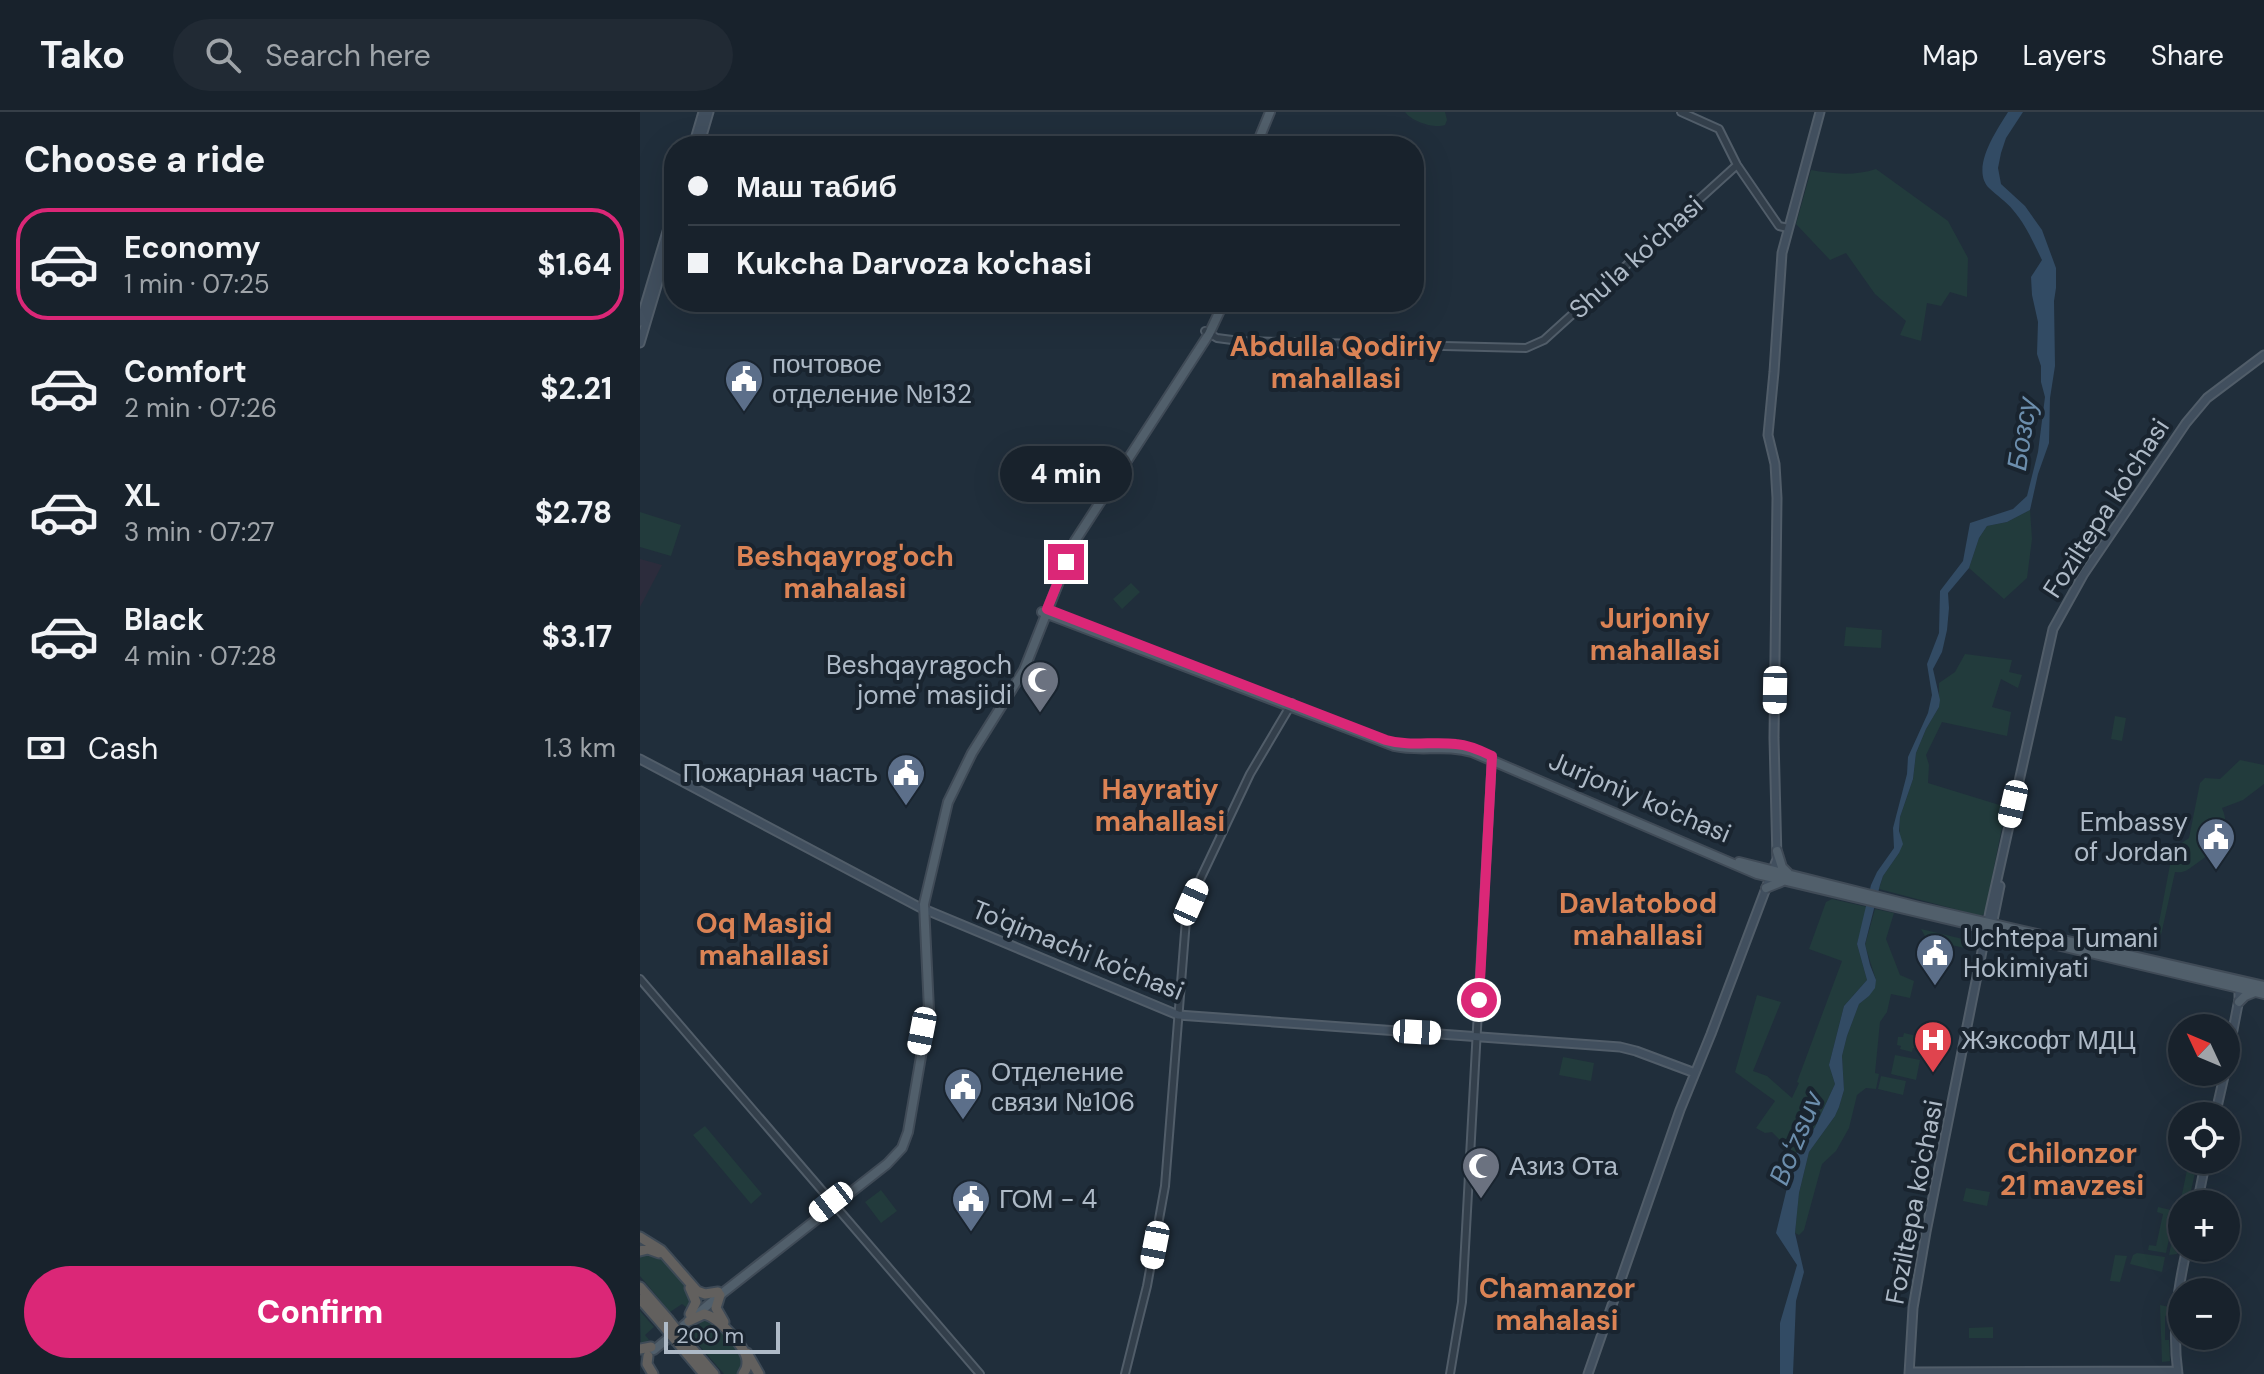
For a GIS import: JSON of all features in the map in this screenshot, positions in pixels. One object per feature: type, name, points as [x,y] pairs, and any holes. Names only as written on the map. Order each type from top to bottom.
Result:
[{"type":"highway","points":[[640,1237],[661,1250],[697,1291],[719,1294],[717,1311],[751,1371]]},
{"type":"highway","points":[[640,1251],[648,1249],[660,1253],[689,1286],[696,1302],[690,1317]]},
{"type":"highway","points":[[640,1287],[703,1370],[717,1374]]},
{"type":"highway","points":[[640,1299],[665,1322]]},
{"type":"highway","points":[[690,1317],[704,1314],[717,1320],[744,1353],[751,1371]]},
{"type":"highway","points":[[646,1354],[651,1374]]},
{"type":"highway","points":[[640,1370],[651,1374]]},
{"type":"main road","points":[[696,136],[703,112]]},
{"type":"main road","points":[[702,136],[709,112]]},
{"type":"main road","points":[[1764,888],[1789,878],[1777,851],[1774,800],[1777,498],[1775,464],[1768,435],[1782,253],[1820,112]]},
{"type":"main road","points":[[1262,136],[1272,114]]},
{"type":"main road","points":[[640,322],[664,242]]},
{"type":"main road","points":[[640,343],[664,263]]},
{"type":"main road","points":[[646,1354],[891,1160],[905,1141],[929,1010],[921,909],[948,802],[972,753],[1024,670],[1044,611],[1075,541],[1217,312]]},
{"type":"main road","name":"Foziltepa ko'chasi","points":[[1911,1373],[1914,1302],[1990,926],[2056,629],[2080,582],[2195,417],[2264,358]]},
{"type":"main road","name":"Jurjoniy ko'chasi","points":[[1044,611],[1395,743],[1430,746],[1462,744],[1757,874],[1770,874]]},
{"type":"main road","name":"Jurjoniy ko'chasi","points":[[1492,758],[1770,874],[2229,981]]},
{"type":"main road","name":"To'qimachi ko'chasi","points":[[640,761],[921,909],[1178,1015],[1624,1048],[1695,1073]]},
{"type":"main road","points":[[1770,874],[1774,800]]},
{"type":"main road","points":[[1588,1374],[1631,1247],[1777,851]]},
{"type":"main road","points":[[1757,874],[1764,888]]},
{"type":"main road","points":[[2229,981],[2240,988],[2260,989]]},
{"type":"main road","points":[[2229,981],[2260,989]]},
{"type":"main road","points":[[2229,981],[2237,1000],[2235,1014]]},
{"type":"main road","points":[[2234,1014],[2240,988]]},
{"type":"main road","points":[[2237,1000],[2260,989]]},
{"type":"main road","points":[[1911,1373],[2176,1372],[2171,1337],[2172,1304],[2182,1262]]},
{"type":"street","points":[[1681,112],[1719,129],[1737,165],[1779,226],[1788,228]]},
{"type":"street","name":"Shu'la ko'chasi","points":[[1207,332],[1217,338],[1240,341],[1533,346],[1544,340],[1737,165]]},
{"type":"street","points":[[1125,1374],[1147,1286],[1165,1186],[1187,907],[1250,774],[1292,705]]},
{"type":"street","points":[[1450,1374],[1462,1302],[1492,758]]},
{"type":"street","points":[[640,979],[980,1374]]},
{"type":"shaded area","name":"Бозсу","points":[[2008,112],[2023,112],[2006,138],[2001,153],[1998,168],[2001,184],[2025,206],[2042,230],[2056,268],[2055,366],[2050,398],[2049,443],[2030,510],[2007,522],[1987,526],[1979,538],[1969,568],[1948,593],[1947,630],[1942,652],[1933,669],[1939,707],[1916,753],[1913,779],[1900,817],[1899,831],[1903,844],[1883,876],[1865,944],[1876,980],[1875,988],[1859,1004],[1847,1036],[1842,1056],[1844,1090],[1839,1107],[1809,1152],[1799,1193],[1795,1233],[1804,1272],[1796,1301],[1793,1374],[1780,1374],[1780,1323],[1797,1265],[1776,1233],[1795,1155],[1815,1127],[1835,1084],[1829,1065],[1844,1006],[1867,980],[1857,944],[1871,885],[1894,848],[1893,828],[1907,774],[1908,757],[1928,713],[1932,695],[1927,664],[1939,633],[1940,591],[1963,561],[1970,523],[2013,509],[2027,496],[2038,452],[2045,397],[2037,354],[2038,322],[2031,277],[2042,260],[2022,222],[1989,188],[1982,170],[1987,149]]},
{"type":"shaded area","points":[[640,559],[662,565],[640,607]]},
{"type":"green space","points":[[1405,112],[1445,112],[1447,120],[1445,125],[1429,125]]},
{"type":"green space","points":[[1876,169],[1948,221],[1968,258],[1967,297],[1950,292],[1941,306],[1927,303],[1921,341],[1900,335],[1906,321],[1875,294],[1846,253],[1830,260],[1796,224],[1811,170],[1844,174]]},
{"type":"green space","points":[[2030,510],[2032,539],[2027,578],[2004,599],[1969,568],[1979,538],[1987,526],[2007,522]]},
{"type":"green space","points":[[640,512],[681,525],[671,556],[640,547]]},
{"type":"green space","points":[[1131,583],[1140,592],[1122,609],[1113,599]]},
{"type":"green space","points":[[1846,627],[1882,630],[1881,648],[1844,646]]},
{"type":"green space","points":[[1965,654],[2012,660],[2009,672],[2022,675],[2018,688],[2001,679],[1992,707],[2011,712],[2007,736],[1942,722],[1926,755],[1928,783],[2006,807],[1985,913],[1981,916],[1879,889],[1883,876],[1899,853],[1900,817],[1913,779],[1916,753],[1939,707],[1939,683],[1955,672]]},
{"type":"green space","points":[[2115,716],[2126,718],[2122,741],[2111,739]]},
{"type":"green space","points":[[2240,760],[2264,765],[2264,784],[2243,800],[2222,808],[2225,827],[2220,842],[2188,869],[2175,872],[2161,935],[2157,933],[2173,849],[2189,838],[2200,783],[2205,778],[2220,779]]},
{"type":"green space","points":[[1832,899],[1867,907],[1857,944],[1867,980],[1844,1006],[1829,1065],[1835,1084],[1815,1127],[1795,1155],[1772,1132],[1765,1133],[1756,1128],[1775,1101],[1735,1072],[1757,995],[1781,1002],[1753,1071],[1767,1076],[1792,1098],[1842,961],[1809,949],[1826,902]]},
{"type":"green space","points":[[1875,909],[1894,913],[1886,939],[1900,975],[1914,981],[1910,998],[1891,994],[1887,1012],[1880,1022],[1876,1089],[1866,1088],[1857,1095],[1849,1128],[1836,1151],[1822,1164],[1804,1230],[1799,1235],[1795,1233],[1799,1193],[1809,1152],[1839,1107],[1844,1090],[1842,1056],[1847,1036],[1859,1004],[1869,996],[1876,980],[1865,945]]},
{"type":"green space","points":[[1921,929],[1967,940],[1965,948],[1927,940]]},
{"type":"green space","points":[[1904,1033],[1921,1037],[1918,1049],[1913,1048],[1912,1052],[1900,1049],[1898,1037],[1903,1037]]},
{"type":"green space","points":[[1895,1055],[1920,1060],[1916,1080],[1891,1074]]},
{"type":"green space","points":[[1563,1057],[1594,1063],[1591,1081],[1559,1075]]},
{"type":"green space","points":[[1881,1076],[1906,1081],[1903,1095],[1878,1089]]},
{"type":"green space","points":[[705,1126],[762,1194],[751,1204],[693,1135]]},
{"type":"green space","points":[[2186,1174],[2195,1174],[2191,1190],[2183,1190]]},
{"type":"green space","points":[[1966,1188],[1990,1192],[1987,1206],[1963,1201]]},
{"type":"green space","points":[[881,1190],[897,1211],[881,1223],[865,1202]]},
{"type":"green space","points":[[2158,1207],[2168,1209],[2166,1253],[2148,1250],[2149,1245],[2156,1246],[2163,1214],[2157,1212]]},
{"type":"green space","points":[[2137,1253],[2165,1257],[2162,1272],[2130,1264]]},
{"type":"green space","points":[[640,1254],[659,1255],[677,1274],[693,1301],[670,1312],[640,1276]]},
{"type":"green space","points":[[2115,1255],[2127,1256],[2120,1282],[2110,1281]]},
{"type":"green space","points":[[2160,1305],[2168,1307],[2165,1340],[2168,1340],[2170,1361],[2162,1362]]},
{"type":"green space","points":[[640,1311],[654,1327],[645,1335],[649,1340],[641,1347]]},
{"type":"green space","points":[[705,1316],[726,1332],[745,1360],[740,1374],[724,1374],[689,1334],[700,1325],[697,1321]]},
{"type":"green space","points":[[1993,1327],[1993,1338],[1969,1338],[1969,1328]]},
{"type":"place","name":"почтовое отделение №132","points":[[744,413]]},
{"type":"place","name":"Beshqayragoch jome' masjidi","points":[[1040,714]]},
{"type":"place","name":"Пожарная часть","points":[[906,807]]},
{"type":"place","name":"Embassy of Jordan","points":[[2216,871]]},
{"type":"place","name":"Uchtepa Tumani Hokimiyati","points":[[1935,987]]},
{"type":"place","name":"Жэксофт МДЦ","points":[[1933,1074]]},
{"type":"place","name":"Отделение связи №106","points":[[963,1121]]},
{"type":"place","name":"Азиз Ота","points":[[1481,1200]]},
{"type":"place","name":"ГОМ - 4","points":[[971,1233]]},
{"type":"district","name":"Abdulla Qodiriy mahallasi","points":[[1336,362]]},
{"type":"district","name":"Beshqayrog'och mahalasi","points":[[845,572]]},
{"type":"district","name":"Jurjoniy mahallasi","points":[[1655,634]]},
{"type":"district","name":"Hayratiy mahallasi","points":[[1160,805]]},
{"type":"district","name":"Davlatobod mahallasi","points":[[1638,919]]},
{"type":"district","name":"Oq Masjid mahallasi","points":[[764,939]]},
{"type":"district","name":"Chilonzor 21 mavzesi","points":[[2072,1169]]},
{"type":"district","name":"Chamanzor mahalasi","points":[[1557,1304]]},
{"type":"route","points":[[1066,562],[1047,609],[1395,743],[1458,744],[1492,756],[1479,1000]]},
{"type":"water label","name":"Boʻzsuv","points":[[1796,1138]]}]
